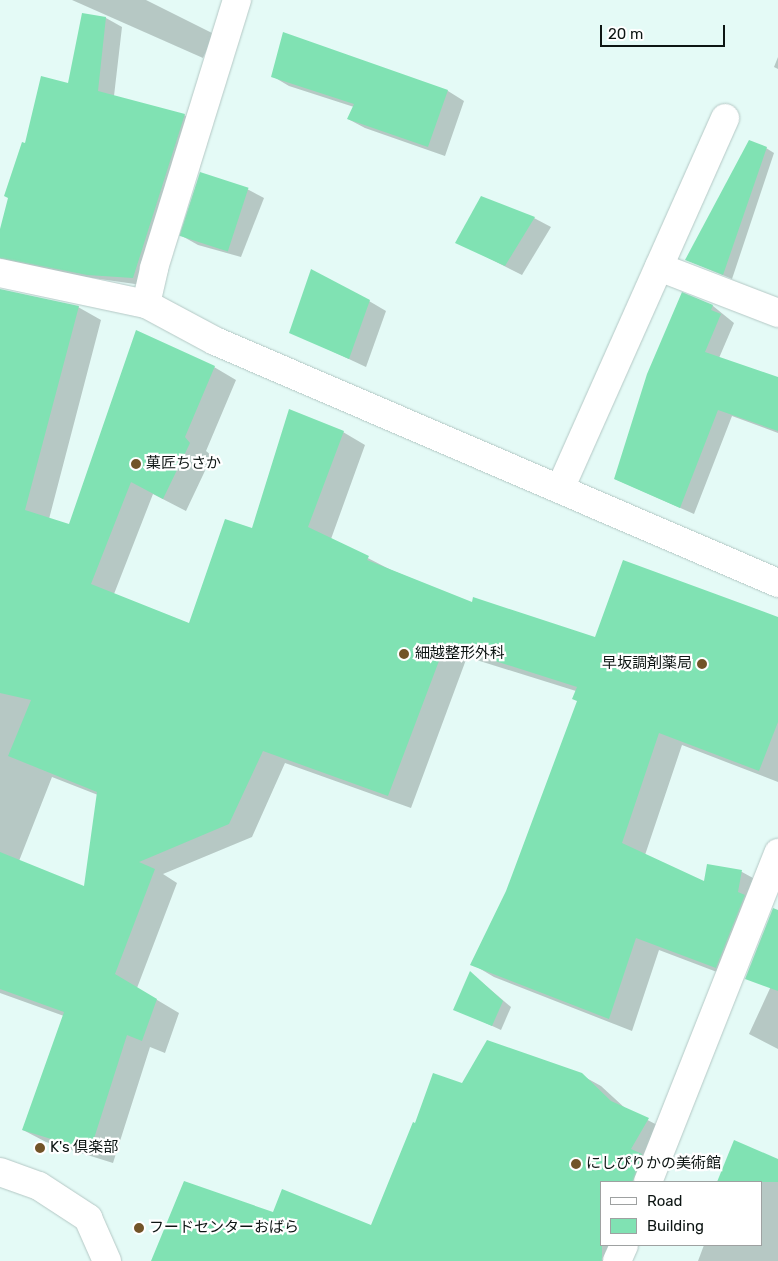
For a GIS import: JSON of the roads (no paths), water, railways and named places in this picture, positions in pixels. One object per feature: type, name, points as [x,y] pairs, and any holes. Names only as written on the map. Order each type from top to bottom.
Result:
[{"type":"street","points":[[146,304],[154,268],[236,0]]},
{"type":"street","points":[[560,489],[725,118]]},
{"type":"street","points":[[659,268],[778,313]]},
{"type":"street","points":[[0,273],[146,304],[215,341],[778,583]]},
{"type":"street","points":[[648,1181],[778,853]]},
{"type":"street","points":[[0,1172],[39,1186],[88,1218],[107,1261]]},
{"type":"street","points":[[617,1261],[624,1246]]},
{"type":"place","name":"菓匠ちさか","points":[[136,464]]},
{"type":"place","name":"細越整形外科","points":[[404,654]]},
{"type":"place","name":"早坂調剤薬局","points":[[702,664]]},
{"type":"place","name":"K's 倶楽部","points":[[40,1148]]},
{"type":"place","name":"にしぴりかの美術館","points":[[576,1164]]},
{"type":"place","name":"フードセンターおばら","points":[[139,1228]]}]
